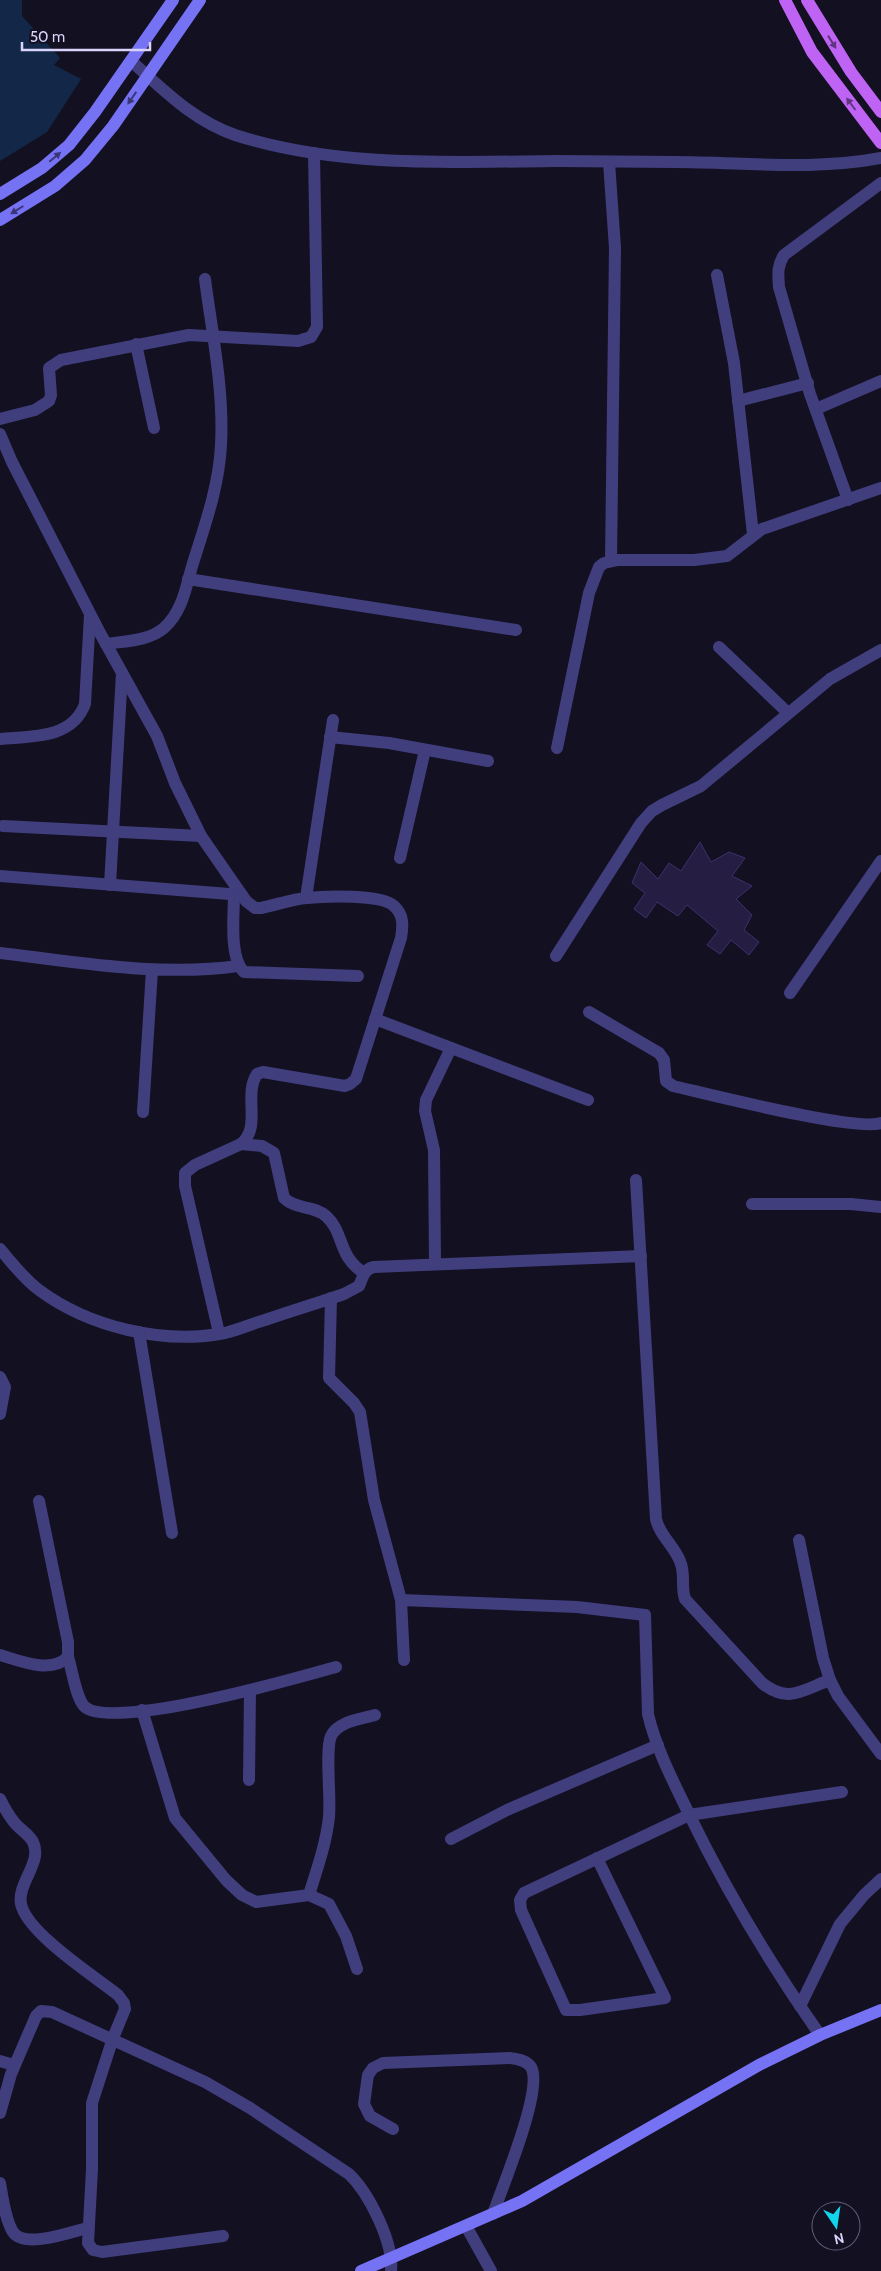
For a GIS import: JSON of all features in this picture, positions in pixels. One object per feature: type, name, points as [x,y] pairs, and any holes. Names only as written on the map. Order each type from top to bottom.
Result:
[{"type":"main road","points":[[807,0],[851,72],[881,112]]},
{"type":"main road","points":[[789,1],[812,52],[881,143]]},
{"type":"street","points":[[0,194],[42,168],[69,145],[96,112],[173,0]]},
{"type":"street","points":[[0,220],[55,186],[85,160],[113,126],[200,0]]},
{"type":"street","points":[[131,61],[188,112],[210,125],[236,135],[314,153],[381,160],[792,165],[854,164],[881,158]]},
{"type":"street","points":[[0,419],[35,410],[49,401],[51,395],[49,368],[61,360],[190,334],[306,340],[315,333],[314,153]]},
{"type":"street","points":[[609,162],[616,248],[611,561]]},
{"type":"street","points":[[848,500],[816,409],[779,287],[779,262],[797,245],[881,183]]},
{"type":"street","points":[[717,275],[734,364],[753,534]]},
{"type":"street","points":[[106,644],[142,638],[162,629],[178,611],[215,490],[221,447],[221,408],[205,279]]},
{"type":"street","points":[[136,344],[154,428]]},
{"type":"street","points":[[816,409],[881,381]]},
{"type":"street","points":[[738,401],[808,383]]},
{"type":"street","points":[[0,434],[12,462],[90,615],[157,736],[175,784],[201,836],[238,895],[250,905],[261,908],[306,898],[371,898],[393,904],[400,913],[404,923],[401,938],[356,1079],[350,1084],[335,1085],[263,1072],[257,1074],[252,1080],[250,1135],[241,1144],[195,1166],[185,1173],[184,1178],[219,1333]]},
{"type":"street","points":[[557,748],[589,593],[599,567],[611,561],[718,558],[727,556],[753,534],[777,522],[881,488]]},
{"type":"street","points":[[188,579],[516,630]]},
{"type":"street","points":[[0,740],[59,731],[71,725],[80,716],[85,704],[90,615]]},
{"type":"street","points":[[719,646],[787,712]]},
{"type":"street","points":[[556,956],[641,823],[652,811],[701,786],[787,712],[830,679],[881,650]]},
{"type":"street","points":[[110,885],[122,672]]},
{"type":"street","points":[[306,898],[333,720]]},
{"type":"street","points":[[330,737],[389,743],[488,762]]},
{"type":"street","points":[[400,858],[425,750]]},
{"type":"street","points":[[3,826],[201,836]]},
{"type":"street","points":[[790,992],[881,861]]},
{"type":"street","points":[[0,876],[238,895]]},
{"type":"street","points":[[238,895],[235,955],[238,966],[244,972],[251,974],[358,976]]},
{"type":"street","points":[[0,953],[152,970],[191,971],[238,966]]},
{"type":"street","points":[[143,1112],[152,970]]},
{"type":"street","points":[[589,1012],[659,1053],[664,1060],[666,1080],[673,1086],[820,1118],[872,1125],[881,1123]]},
{"type":"street","points":[[374,1020],[588,1100]]},
{"type":"street","points":[[435,1263],[434,1150],[425,1111],[426,1100],[451,1048]]},
{"type":"street","points":[[241,1144],[262,1146],[274,1153],[284,1198],[295,1206],[320,1211],[327,1216],[349,1262],[364,1273]]},
{"type":"street","points":[[636,1180],[656,1519],[659,1529],[682,1566],[681,1589],[685,1599],[756,1676],[774,1692],[790,1694],[830,1680]]},
{"type":"street","points":[[752,1204],[851,1204],[881,1207]]},
{"type":"street","points":[[0,1249],[28,1280],[54,1300],[89,1317],[139,1332],[184,1336],[219,1333],[331,1298],[359,1286],[368,1268],[435,1263],[641,1256]]},
{"type":"street","points":[[331,1298],[329,1378],[354,1403],[360,1412],[374,1500],[401,1600],[404,1660]]},
{"type":"street","points":[[139,1332],[172,1534]]},
{"type":"street","points":[[0,1377],[5,1388],[0,1414]]},
{"type":"street","points":[[39,1501],[68,1642],[68,1657],[80,1700],[90,1710],[109,1713],[209,1701],[336,1667]]},
{"type":"street","points":[[799,1540],[823,1658],[830,1680],[838,1696],[881,1754]]},
{"type":"street","points":[[401,1600],[577,1607],[645,1615],[648,1714],[658,1744],[712,1862],[767,1957],[820,2035]]},
{"type":"street","points":[[0,1655],[41,1665],[63,1662],[68,1657]]},
{"type":"street","points":[[249,1780],[250,1690]]},
{"type":"street","points":[[142,1710],[175,1818],[226,1880],[242,1895],[256,1902],[309,1895],[329,1904],[334,1910],[357,1969]]},
{"type":"street","points":[[309,1895],[322,1852],[329,1816],[329,1748],[331,1736],[343,1724],[375,1715]]},
{"type":"street","points":[[451,1839],[507,1810],[658,1744]]},
{"type":"street","points":[[598,1858],[665,1998],[580,2010],[566,2010],[525,1920],[520,1900],[524,1894],[533,1888],[689,1815],[842,1792]]},
{"type":"street","points":[[0,1799],[13,1821],[33,1842],[35,1852],[33,1863],[20,1903],[24,1912],[32,1925],[57,1948],[118,1995],[124,2002],[123,2016],[113,2038],[92,2103],[92,2169],[87,2228],[88,2243],[93,2250],[102,2252],[223,2236]]},
{"type":"street","points":[[800,2006],[840,1924],[881,1879]]},
{"type":"street","points":[[361,2271],[522,2201],[759,2064],[820,2035],[881,2010]]},
{"type":"street","points":[[0,2113],[6,2087],[14,2065],[36,2016],[41,2011],[52,2012],[113,2038],[205,2082],[250,2108],[349,2174],[371,2201],[392,2258],[390,2271]]},
{"type":"street","points":[[393,2129],[370,2116],[364,2104],[368,2075],[373,2068],[383,2063],[510,2058],[523,2060],[530,2066],[534,2076],[532,2099],[492,2214]]},
{"type":"street","points":[[0,2061],[14,2065]]},
{"type":"street","points":[[0,2183],[9,2223],[16,2236],[22,2239],[40,2239],[87,2228]]},
{"type":"street","points":[[466,2226],[491,2271]]},
{"type":"water","points":[[0,0],[22,0],[22,16],[60,58],[54,65],[81,79],[47,132],[0,161]]},
{"type":"building","points":[[700,842],[711,862],[729,852],[745,858],[732,876],[752,886],[736,899],[752,915],[744,930],[759,942],[749,955],[731,940],[720,954],[707,945],[718,931],[687,905],[678,916],[657,902],[646,918],[634,909],[645,893],[632,883],[641,862],[658,879],[669,863],[681,871]]}]
